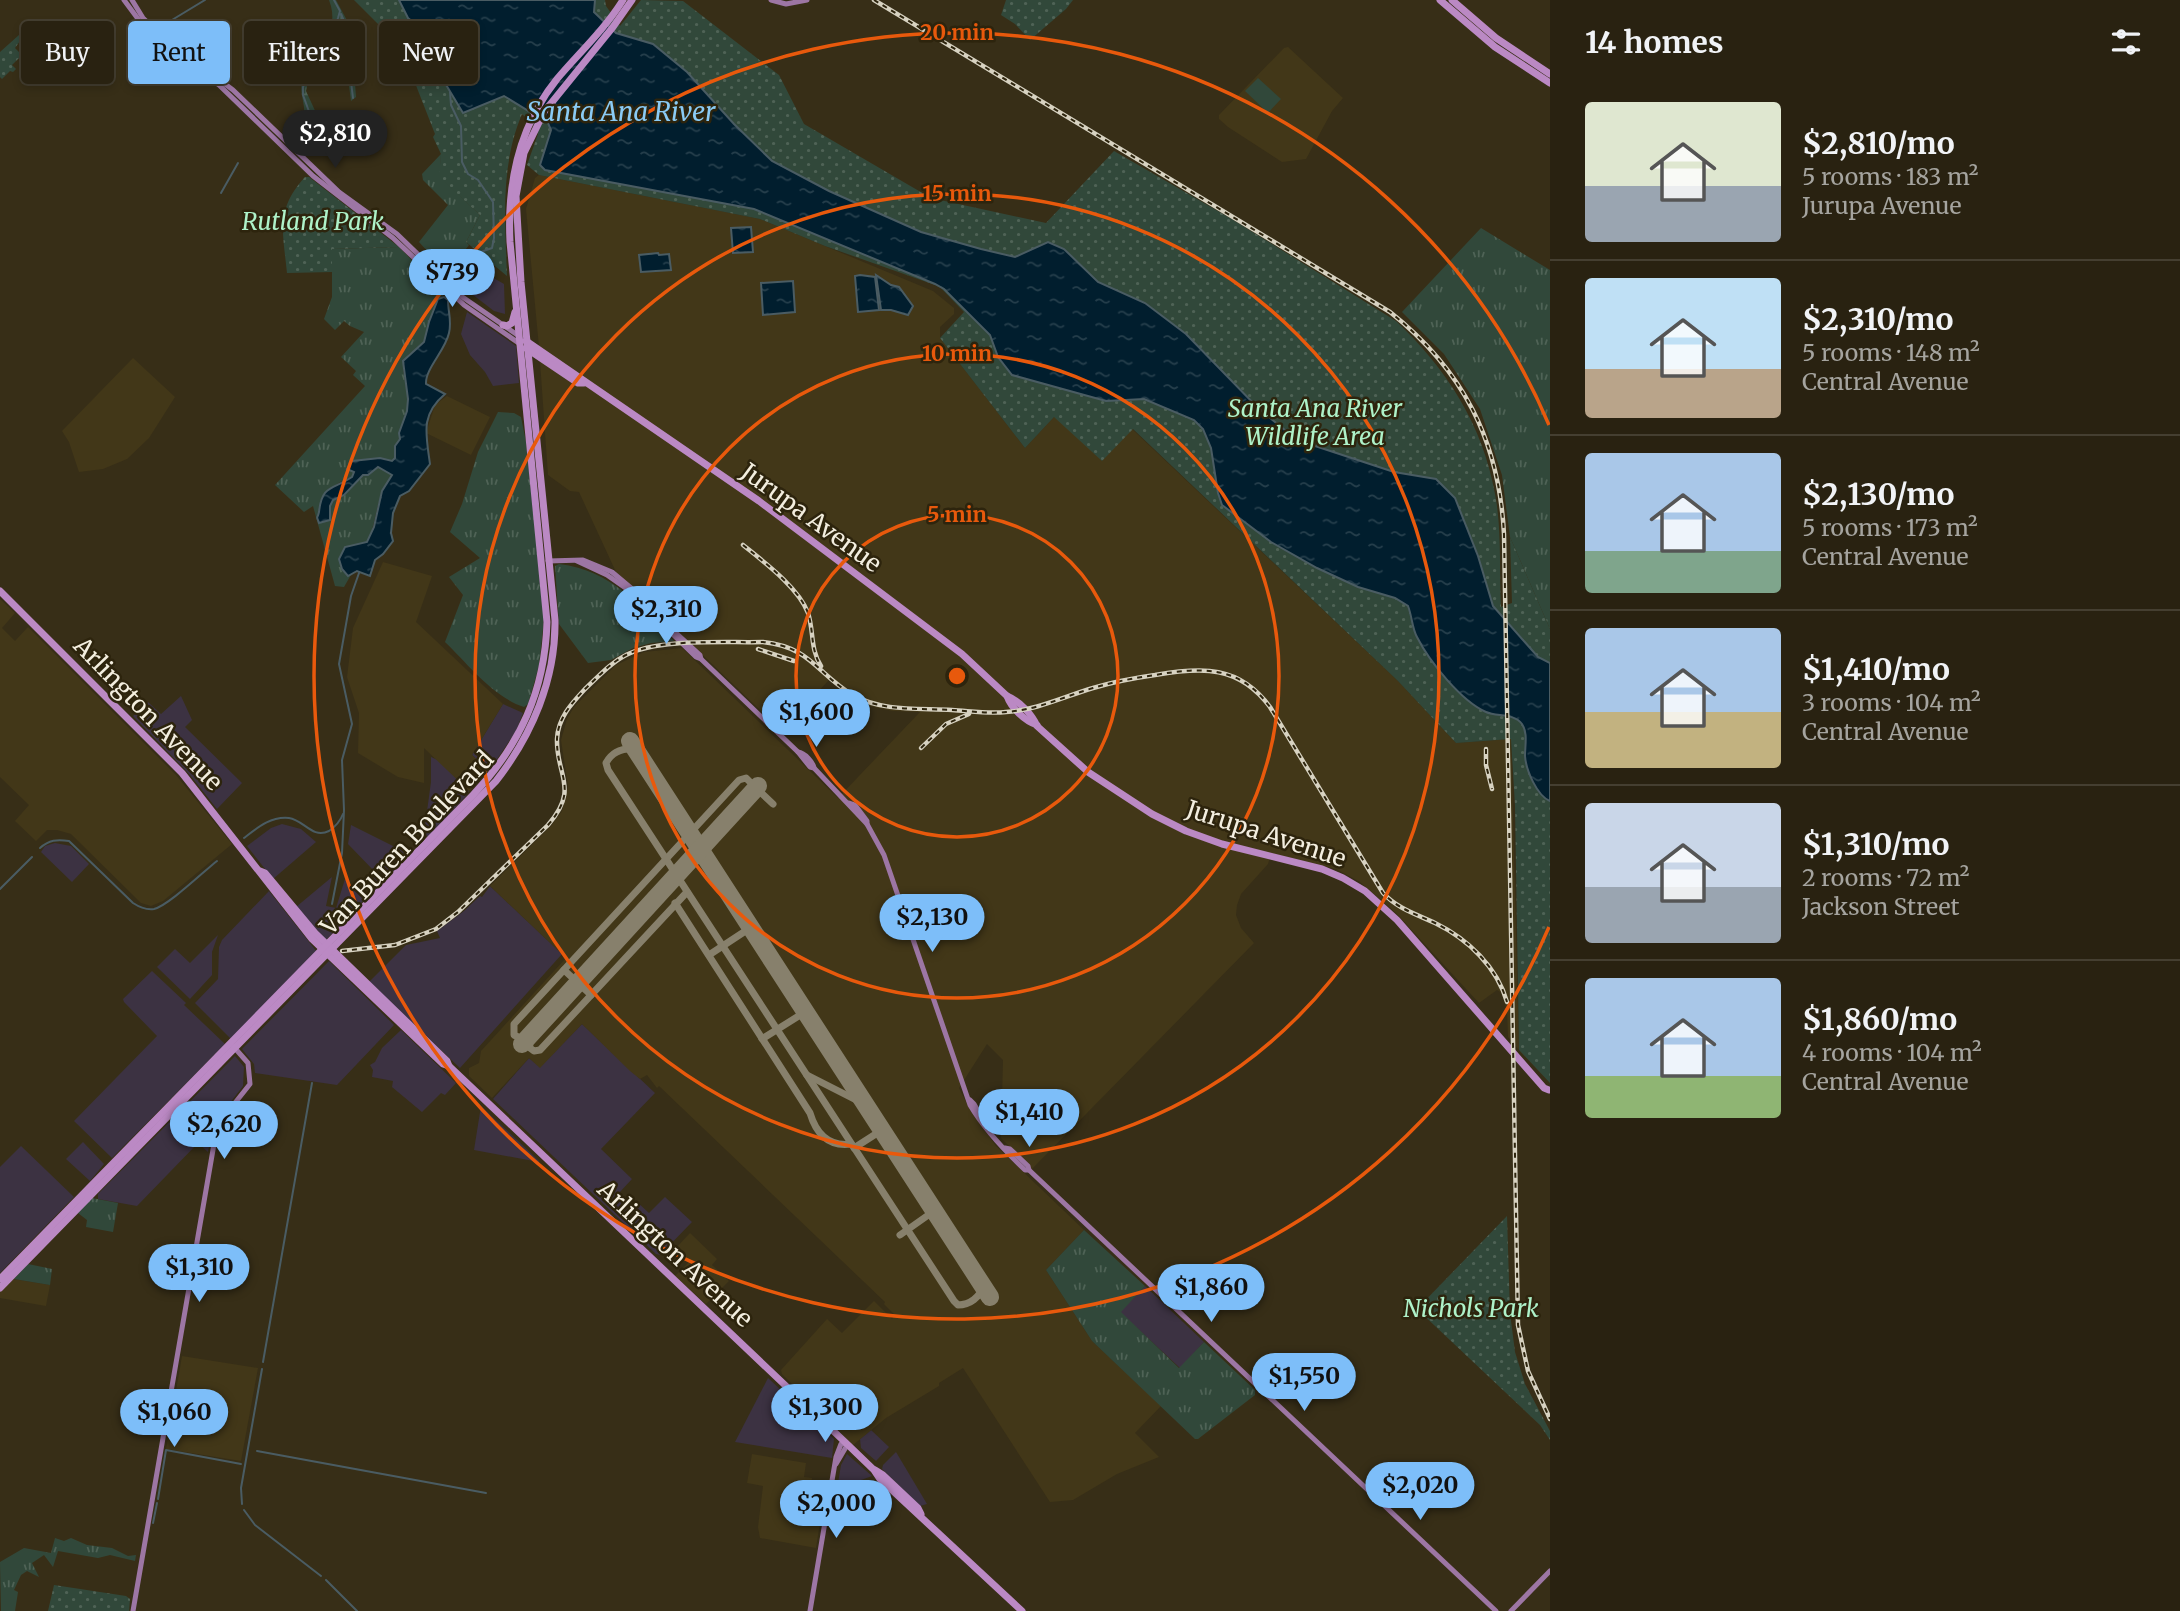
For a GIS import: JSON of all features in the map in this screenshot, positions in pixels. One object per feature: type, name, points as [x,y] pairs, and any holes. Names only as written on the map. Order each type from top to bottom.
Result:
[{"type":"main road","name":"Jurupa Avenue","points":[[124,0],[145,28],[162,44],[219,85],[307,171],[393,238],[439,282],[485,316],[503,325],[523,343],[579,377],[767,508],[962,654],[1007,696],[1009,702],[1030,723],[1037,726],[1088,772],[1152,814],[1214,842],[1322,869],[1354,884],[1384,907],[1549,1091]]},
{"type":"main road","name":"Jurupa Avenue","points":[[132,0],[143,18],[164,38],[233,90],[339,192],[397,234],[465,302],[578,383],[584,383]]},
{"type":"main road","name":"Van Buren Boulevard","points":[[610,25],[623,0]]},
{"type":"main road","name":"Van Buren Boulevard","points":[[546,561],[532,392],[516,304],[509,202],[516,160],[546,94],[632,0]]},
{"type":"main road","points":[[771,0],[786,4],[807,0]]},
{"type":"main road","points":[[1440,0],[1495,47],[1550,83]]},
{"type":"main road","points":[[1451,0],[1496,37],[1550,74]]},
{"type":"main road","name":"Van Buren Boulevard","points":[[0,1283],[9,1274],[11,1267],[496,781],[528,733],[544,692],[554,652],[555,612],[546,561],[523,343],[516,226],[516,196],[531,128]]},
{"type":"main road","points":[[503,325],[512,323],[516,304]]},
{"type":"main road","points":[[532,392],[536,389],[536,367],[541,363],[549,363]]},
{"type":"main road","points":[[546,561],[577,561],[607,575],[634,594],[859,810],[888,865],[958,1073],[970,1101],[975,1104],[989,1129],[1025,1170],[1029,1170],[1496,1611]]},
{"type":"main road","name":"Arlington Avenue","points":[[0,591],[168,758],[327,950]]},
{"type":"main road","name":"Arlington Avenue","points":[[260,871],[261,877],[270,888],[327,950],[443,1064],[449,1066],[874,1470],[918,1508],[921,1515],[1022,1611]]},
{"type":"main road","points":[[270,888],[273,886],[284,897]]},
{"type":"main road","name":"Van Buren Boulevard","points":[[234,1046],[272,1011],[300,973],[327,950]]},
{"type":"main road","points":[[133,1611],[214,1144],[223,1118],[250,1084],[248,1063],[234,1046]]},
{"type":"main road","name":"Van Buren Boulevard","points":[[0,1283],[175,1105]]},
{"type":"main road","points":[[810,1611],[837,1449],[846,1443]]},
{"type":"main road","points":[[1511,1611],[1550,1571]]},
{"type":"shaded area","points":[[1288,47],[1343,98],[1332,111],[1306,159],[1282,162],[1228,127],[1219,119],[1219,115]]},
{"type":"shaded area","points":[[539,175],[760,219],[933,291],[954,308],[954,314],[940,327],[940,338],[1025,448],[1054,417],[1132,429],[1398,681],[1456,743],[1511,739],[1519,1050],[1508,1037],[1507,1011],[1502,993],[1497,990],[1479,1003],[1396,913],[1360,882],[1336,869],[1271,853],[1268,864],[1241,894],[1237,905],[1236,915],[1241,928],[1254,943],[1032,1169],[1001,1138],[1003,1060],[987,1044],[959,1088],[970,1110],[996,1146],[1084,1230],[1046,1270],[1092,1341],[1161,1406],[1135,1433],[1159,1457],[1117,1474],[1073,1500],[1050,1502],[963,1368],[886,1418],[853,1445],[781,1370],[827,1319],[842,1333],[874,1301],[892,1319],[895,1315],[885,1302],[659,1086],[657,1088],[647,1075],[640,1079],[630,1071],[582,1024],[540,1068],[529,1058],[492,1098],[469,1076],[469,1068],[479,1063],[481,1051],[566,958],[490,886],[551,826],[562,811],[568,786],[561,740],[567,719],[574,707],[616,665],[644,652],[682,648],[838,798],[920,712],[893,711],[869,706],[848,696],[830,679],[781,730],[616,572],[579,492],[570,491],[548,475],[526,209],[535,178]]},
{"type":"shaded area","points":[[478,269],[504,284],[505,314],[494,311],[464,288]]},
{"type":"shaded area","points":[[467,312],[516,346],[519,383],[493,386],[470,355],[461,334]]},
{"type":"shaded area","points":[[133,358],[175,397],[149,438],[127,459],[103,469],[79,472],[69,442],[62,431]]},
{"type":"shaded area","points":[[447,396],[490,417],[471,455],[426,433],[435,405]]},
{"type":"shaded area","points":[[383,562],[432,576],[416,622],[503,704],[472,755],[489,771],[469,791],[424,748],[424,783],[398,777],[358,753],[359,713],[347,677],[353,628]]},
{"type":"shaded area","points":[[0,599],[15,613],[2,628],[15,641],[28,627],[176,775],[232,844],[163,901],[151,906],[141,903],[71,834],[47,830],[36,841],[15,821],[29,805],[0,777]]},
{"type":"shaded area","points":[[181,696],[192,720],[185,727],[242,783],[217,809],[190,775],[133,716],[148,702],[161,714]]},
{"type":"shaded area","points":[[503,704],[523,713],[516,731],[489,771],[472,755]]},
{"type":"shaded area","points":[[431,757],[440,761],[469,791],[428,837],[424,833],[431,782]]},
{"type":"shaded area","points":[[282,824],[301,829],[316,842],[273,879],[247,846],[271,828]]},
{"type":"shaded area","points":[[351,825],[403,851],[406,859],[374,891],[368,884],[377,874],[348,844]]},
{"type":"shaded area","points":[[55,843],[71,846],[89,864],[72,882],[41,852],[45,846]]},
{"type":"shaded area","points":[[332,877],[326,906],[336,908],[345,879],[365,899],[326,940],[296,907]]},
{"type":"shaded area","points":[[490,886],[562,954],[460,1068],[369,982],[406,945],[440,938],[437,931],[482,897]]},
{"type":"shaded area","points":[[269,891],[317,952],[231,1039],[195,1003],[218,979],[219,947],[222,940]]},
{"type":"shaded area","points":[[218,935],[212,952],[212,975],[190,999],[157,967],[175,949],[190,963]]},
{"type":"shaded area","points":[[329,961],[394,1025],[337,1085],[255,1073],[254,1064],[242,1049]]},
{"type":"shaded area","points":[[152,971],[225,1044],[112,1158],[74,1121],[157,1036],[123,999]]},
{"type":"shaded area","points":[[582,1024],[655,1093],[601,1149],[632,1179],[619,1193],[632,1205],[636,1201],[649,1213],[665,1197],[692,1222],[660,1255],[493,1099],[529,1058],[540,1067]]},
{"type":"shaded area","points":[[401,1030],[456,1083],[445,1095],[441,1093],[422,1112],[392,1087],[393,1081],[372,1077],[373,1070],[370,1065],[375,1062],[382,1048]]},
{"type":"shaded area","points":[[235,1056],[244,1067],[243,1086],[213,1125],[208,1152],[198,1143],[137,1206],[98,1199],[98,1194]]},
{"type":"shaded area","points":[[481,1106],[539,1161],[539,1162],[474,1150]]},
{"type":"shaded area","points":[[83,1142],[104,1164],[90,1181],[66,1159]]},
{"type":"shaded area","points":[[21,1146],[74,1197],[0,1273],[0,1167]]},
{"type":"shaded area","points":[[690,1233],[717,1259],[712,1265],[729,1281],[706,1304],[675,1276],[689,1262],[676,1248]]},
{"type":"shaded area","points":[[13,1279],[50,1285],[46,1306],[0,1298],[0,1292]]},
{"type":"shaded area","points":[[1145,1286],[1204,1342],[1180,1368],[1120,1312]]},
{"type":"shaded area","points":[[182,1356],[258,1368],[241,1461],[166,1449]]},
{"type":"shaded area","points":[[768,1378],[834,1439],[832,1458],[735,1442]]},
{"type":"shaded area","points":[[871,1430],[889,1447],[876,1461],[861,1448],[860,1439]]},
{"type":"shaded area","points":[[896,1452],[927,1504],[920,1506],[882,1469]]},
{"type":"shaded area","points":[[752,1454],[806,1463],[804,1477],[812,1478],[810,1489],[825,1491],[816,1548],[760,1538],[758,1527],[763,1486],[747,1483]]},
{"type":"shaded area","points":[[847,1454],[872,1476],[837,1489],[841,1465]]},
{"type":"green space","points":[[329,0],[336,0],[347,21],[332,21]]},
{"type":"green space","name":"Santa Ana River Wildlife Area","points":[[354,0],[605,0],[606,6],[620,26],[641,0],[683,1],[779,75],[804,124],[931,198],[1046,223],[1114,151],[1230,218],[1396,321],[1446,378],[1472,421],[1482,444],[1497,508],[1501,607],[1512,603],[1510,537],[1550,629],[1550,1083],[1519,1050],[1515,806],[1511,739],[1456,743],[1398,681],[1133,429],[1102,461],[1054,417],[1025,448],[940,338],[964,312],[935,285],[825,246],[760,219],[539,175],[527,165],[538,134],[533,124],[522,114],[510,154],[505,194],[507,276],[466,242],[480,215],[439,177],[441,154],[415,84],[478,84],[478,21],[379,21],[379,25]]},
{"type":"green space","points":[[1006,0],[1073,0],[1030,40],[1015,24],[1001,15]]},
{"type":"green space","points":[[19,35],[21,37],[15,48],[21,56],[12,65],[16,69],[2,79],[0,77],[0,52]]},
{"type":"green space","points":[[1258,78],[1281,99],[1268,113],[1245,91]]},
{"type":"green space","points":[[302,84],[308,84],[306,91],[317,115],[316,120],[295,144],[288,137],[304,116]]},
{"type":"green space","points":[[349,84],[355,84],[356,97],[351,101]]},
{"type":"green space","points":[[441,154],[440,177],[480,215],[466,242],[469,245],[459,258],[455,257],[440,265],[419,242],[448,205],[423,180],[422,174]]},
{"type":"green space","name":"Rutland Park","points":[[305,177],[309,177],[399,247],[332,249],[332,272],[287,273],[283,233],[285,211],[295,189]]},
{"type":"green space","points":[[1481,228],[1550,270],[1550,629],[1510,537],[1502,475],[1480,409],[1444,354],[1402,312]]},
{"type":"green space","points":[[399,247],[445,294],[438,299],[424,342],[408,355],[403,369],[408,399],[397,454],[392,461],[380,458],[352,461],[347,469],[354,472],[352,477],[333,487],[320,507],[319,523],[330,520],[333,500],[345,495],[363,475],[378,467],[392,475],[382,493],[367,542],[345,547],[339,559],[348,575],[352,573],[344,587],[335,586],[313,506],[304,512],[275,485],[365,386],[353,375],[356,371],[341,357],[364,332],[344,321],[335,330],[324,319],[332,297],[332,249]]},
{"type":"green space","points":[[498,412],[514,413],[521,417],[526,442],[544,619],[539,666],[528,704],[524,707],[491,688],[445,642],[463,595],[449,577],[480,558],[450,532],[478,452]]},
{"type":"green space","points":[[559,564],[595,574],[623,591],[674,641],[651,643],[633,648],[611,660],[588,663],[559,624],[555,566]]},
{"type":"green space","points":[[92,1198],[118,1203],[113,1232],[86,1227],[87,1220],[78,1213]]},
{"type":"green space","name":"Nichols Park","points":[[1507,1216],[1510,1313],[1515,1352],[1525,1384],[1550,1431],[1550,1440],[1540,1425],[1417,1309]]},
{"type":"green space","points":[[1084,1230],[1145,1286],[1121,1312],[1179,1368],[1204,1342],[1255,1390],[1255,1395],[1198,1439],[1092,1341],[1046,1270]]},
{"type":"green space","points":[[28,1264],[52,1269],[50,1285],[14,1279]]},
{"type":"green space","points":[[55,1538],[64,1541],[71,1538],[87,1545],[112,1548],[128,1556],[136,1555],[135,1561],[110,1555],[98,1558],[58,1551],[53,1567],[44,1555],[32,1563],[39,1577],[27,1571],[21,1575],[14,1590],[18,1592],[15,1611],[1,1611],[0,1562],[24,1548],[51,1553]]},
{"type":"green space","points":[[54,1585],[126,1596],[130,1599],[129,1611],[48,1611]]},
{"type":"water","name":"Santa Ana River","points":[[399,0],[595,0],[594,12],[616,33],[653,44],[687,72],[772,161],[829,191],[921,232],[1015,257],[1048,242],[1064,249],[1098,282],[1145,303],[1186,334],[1258,408],[1297,440],[1394,472],[1436,479],[1455,498],[1478,556],[1493,606],[1538,657],[1550,663],[1550,801],[1541,794],[1530,775],[1525,756],[1526,735],[1522,724],[1515,718],[1490,714],[1476,707],[1456,690],[1422,647],[1415,633],[1408,606],[1395,598],[1358,587],[1317,568],[1271,542],[1222,505],[1211,448],[1203,429],[1194,420],[1144,399],[1106,401],[1012,375],[998,357],[990,335],[944,289],[754,209],[545,170],[540,165],[551,130],[548,123],[504,96],[463,113],[446,84],[478,84],[478,21],[412,21]]},
{"type":"water","points":[[751,227],[753,252],[733,253],[731,228]]},
{"type":"water","points":[[669,254],[671,270],[641,272],[639,255]]},
{"type":"water","points":[[876,275],[899,287],[913,306],[908,315],[881,310]]},
{"type":"water","points":[[855,276],[875,277],[879,310],[858,312]]},
{"type":"water","points":[[793,281],[795,312],[763,315],[761,283]]},
{"type":"water","points":[[444,297],[448,300],[449,333],[429,372],[426,384],[445,394],[428,417],[426,434],[430,464],[409,491],[400,496],[393,513],[393,541],[375,560],[370,576],[357,571],[348,576],[339,559],[345,547],[367,542],[374,527],[382,491],[392,475],[378,467],[368,475],[363,475],[344,495],[333,500],[330,520],[319,523],[317,517],[320,503],[326,492],[352,477],[354,472],[347,469],[352,461],[380,458],[392,461],[395,458],[395,446],[400,439],[399,433],[407,411],[408,399],[403,361],[424,342],[438,299]]},
{"type":"waterway","points":[[170,21],[205,0]]},
{"type":"waterway","points":[[291,141],[311,117],[303,87],[307,76],[328,46],[338,18],[340,11],[334,0]]},
{"type":"waterway","points":[[341,14],[350,35],[347,50],[353,98]]},
{"type":"waterway","points":[[450,92],[451,105],[461,126],[462,162],[468,174],[478,180],[493,202],[492,248],[475,254],[461,278]]},
{"type":"waterway","points":[[221,193],[238,163]]},
{"type":"waterway","points":[[476,264],[478,272]]},
{"type":"waterway","points":[[332,904],[342,853],[342,760],[352,724],[339,664],[351,596],[359,573]]},
{"type":"waterway","points":[[244,838],[265,824],[282,818],[294,819],[313,831],[323,833],[336,826],[343,814]]},
{"type":"waterway","points":[[40,848],[53,841],[69,841],[133,903],[148,909],[168,902],[217,861]]},
{"type":"waterway","points":[[0,889],[32,857]]},
{"type":"waterway","points":[[263,1362],[312,1083]]},
{"type":"waterway","points":[[242,1504],[241,1488],[262,1369]]},
{"type":"waterway","points":[[158,1499],[166,1450],[241,1464]]},
{"type":"waterway","points":[[257,1451],[486,1493]]},
{"type":"waterway","points":[[153,1523],[157,1503]]},
{"type":"waterway","points":[[244,1510],[255,1525],[321,1576]]},
{"type":"waterway","points":[[326,1580],[357,1611]]},
{"type":"taxiway","points":[[635,749],[615,753],[606,763],[608,770],[954,1301],[962,1305],[974,1300],[983,1286]]},
{"type":"taxiway","points":[[687,892],[540,1050],[534,1051],[530,1048],[529,1036],[520,1038],[514,1035],[514,1024],[739,780],[746,778],[756,788]]},
{"type":"taxiway","points":[[756,788],[773,804]]},
{"type":"taxiway","points":[[675,903],[810,1113],[816,1127],[830,1141],[851,1144]]},
{"type":"taxiway","points":[[709,955],[750,928]]},
{"type":"taxiway","points":[[564,970],[591,995]]},
{"type":"taxiway","points":[[762,1039],[805,1012]]},
{"type":"taxiway","points":[[807,1075],[866,1105]]},
{"type":"taxiway","points":[[854,1148],[882,1130]]},
{"type":"taxiway","points":[[900,1235],[934,1211]]},
{"type":"runway","points":[[630,741],[990,1297]]},
{"type":"runway","points":[[522,1044],[758,786]]},
{"type":"railway","points":[[874,0],[1390,312],[1416,334],[1438,358],[1472,409],[1494,468],[1501,500],[1504,534],[1518,1325],[1528,1371],[1550,1419]]},
{"type":"railway","points":[[743,545],[797,594],[808,613],[815,653],[821,666]]},
{"type":"railway","points":[[342,951],[395,945],[436,929],[458,912],[548,825],[558,812],[565,791],[557,739],[560,724],[575,700],[615,662],[626,655],[656,646],[693,642],[763,642],[792,649],[803,655],[853,695],[876,704],[901,708],[1006,712],[1028,709],[1101,686],[1147,676],[1188,671],[1218,672],[1232,676],[1246,683],[1270,707],[1383,893],[1401,907],[1435,923],[1470,946],[1489,966],[1507,1002]]},
{"type":"railway","points":[[758,649],[794,661]]},
{"type":"railway","points":[[921,748],[946,724],[969,714]]},
{"type":"railway","points":[[1486,749],[1486,765],[1492,789]]}]
